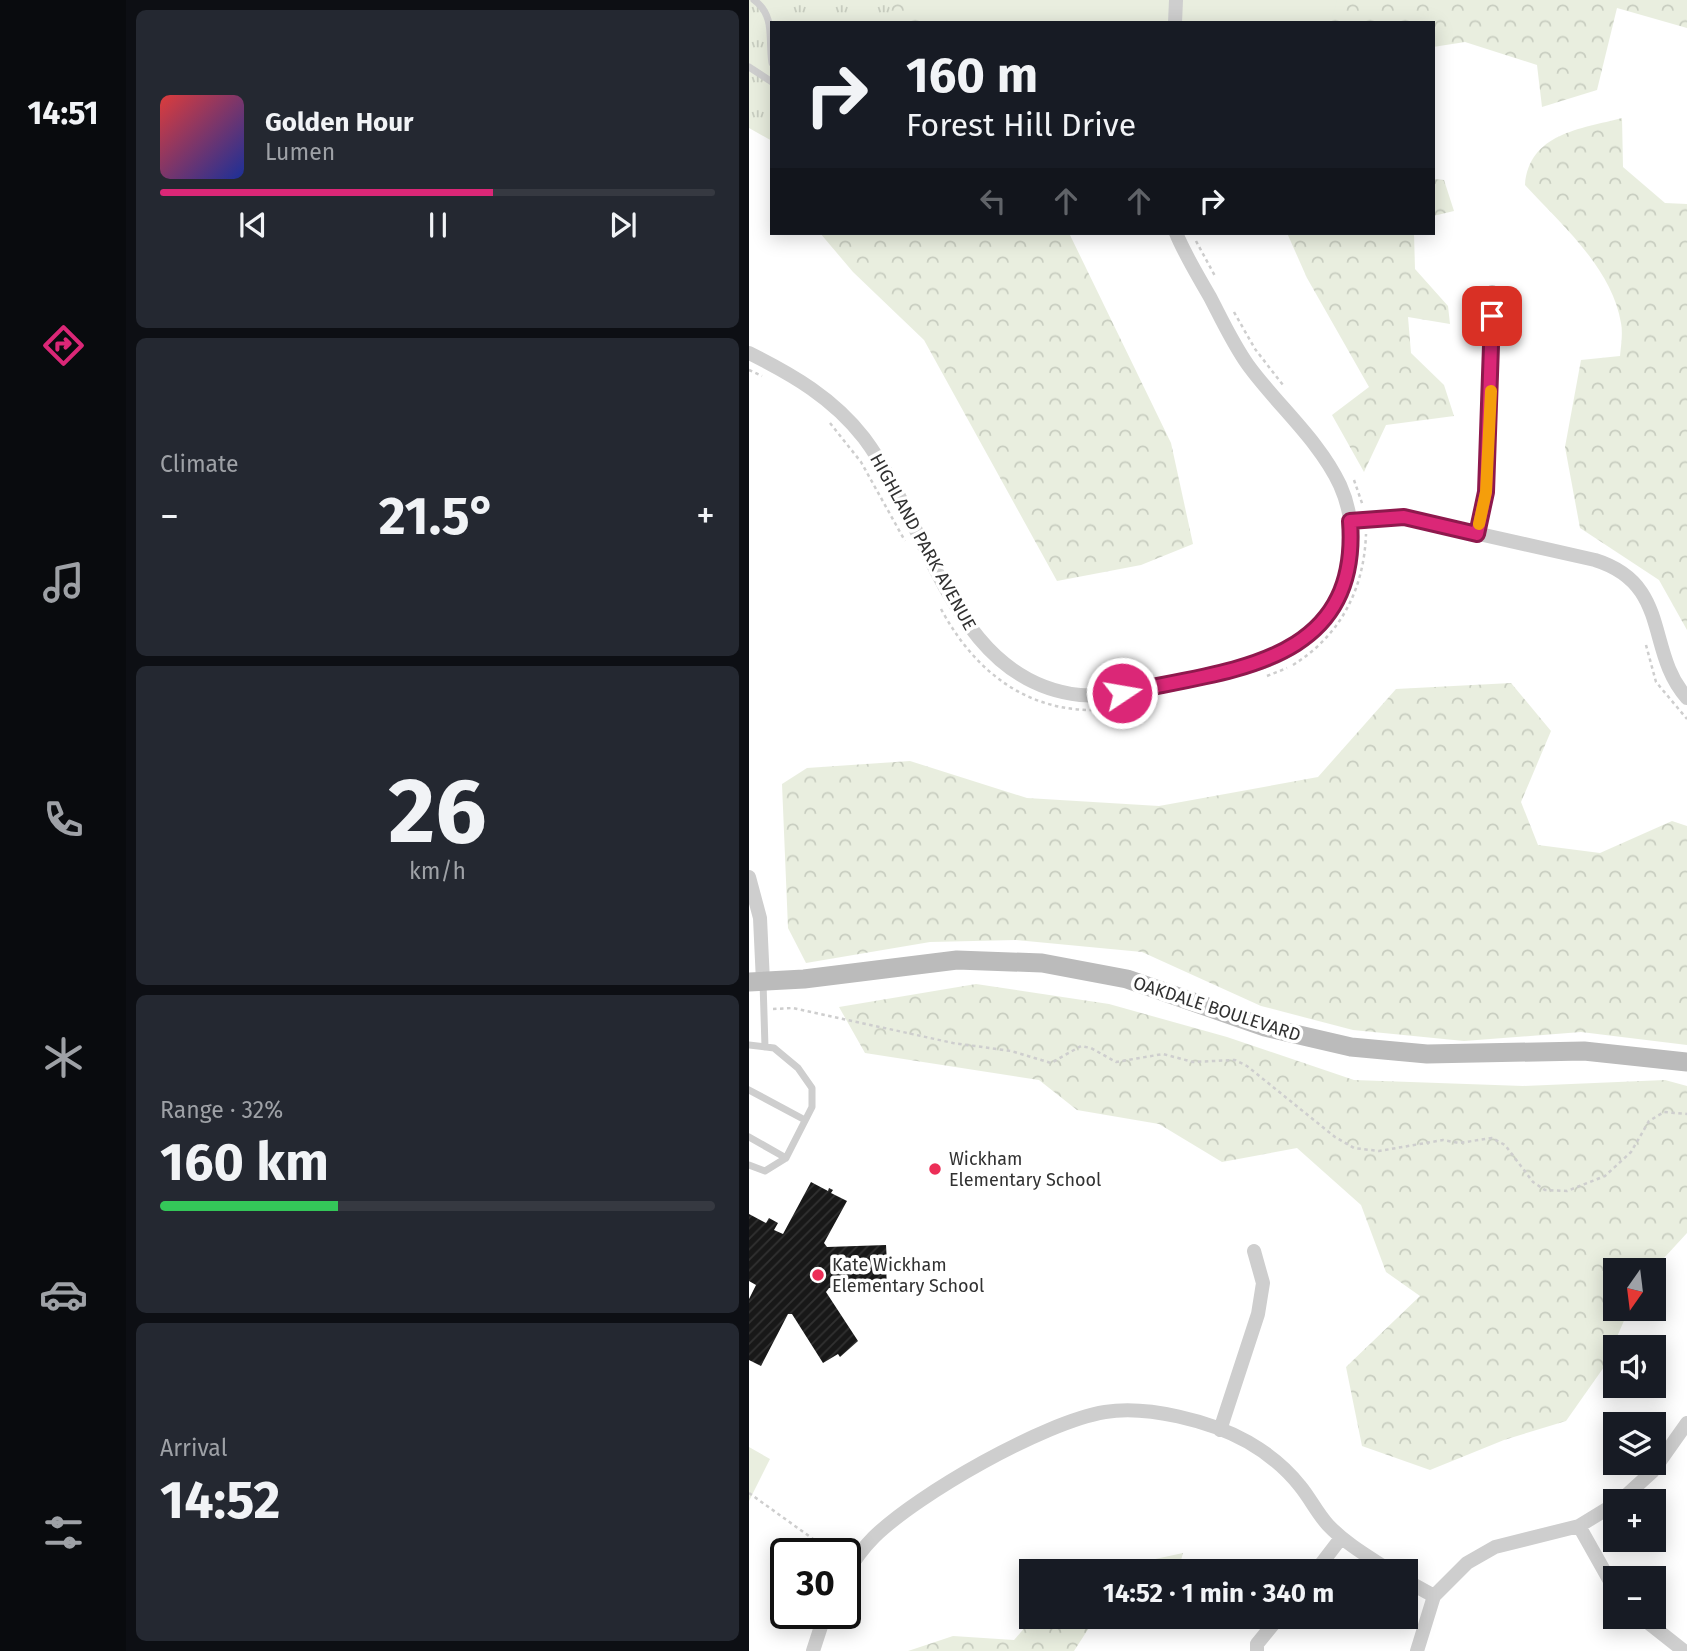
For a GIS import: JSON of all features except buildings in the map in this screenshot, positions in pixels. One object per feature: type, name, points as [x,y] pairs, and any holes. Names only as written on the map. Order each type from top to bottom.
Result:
[{"type":"main road","name":"OAKDALE BOULEVARD","points":[[756,982],[957,960],[1031,962],[1127,979],[1265,1027],[1351,1047],[1427,1054],[1584,1051],[1687,1062]]},
{"type":"street","points":[[1175,21],[1176,0]]},
{"type":"street","name":"HIGHLAND PARK AVENUE","points":[[749,353],[809,386],[851,422],[883,467],[967,625],[980,642],[1007,667],[1025,678],[1059,691],[1080,695],[1122,693],[1258,664],[1294,647],[1311,633],[1336,601],[1350,560],[1350,521],[1339,483],[1328,464],[1248,365],[1177,235]]},
{"type":"street","points":[[1477,534],[1486,492],[1492,292]]},
{"type":"street","points":[[1350,521],[1404,517],[1595,560],[1614,568],[1630,580],[1654,614],[1670,676],[1687,698]]},
{"type":"street","points":[[749,877],[760,918],[756,982]]},
{"type":"street","points":[[1220,1430],[1258,1314],[1263,1283],[1254,1251]]},
{"type":"street","points":[[861,1554],[874,1537],[915,1504],[1037,1435],[1068,1422],[1105,1412],[1143,1409],[1220,1430],[1246,1441],[1277,1461],[1341,1538],[1372,1559]]},
{"type":"street","points":[[1633,1489],[1653,1471],[1687,1423]]},
{"type":"street","points":[[1417,1651],[1434,1596],[1467,1563],[1495,1547],[1579,1526],[1603,1511]]},
{"type":"street","points":[[1579,1526],[1603,1569]]},
{"type":"street","points":[[1325,1559],[1341,1538]]},
{"type":"street","points":[[1418,1587],[1434,1596]]},
{"type":"street","points":[[813,1651],[820,1629]]},
{"type":"street","points":[[1257,1651],[1258,1644],[1270,1629]]},
{"type":"street","points":[[1656,1629],[1684,1651]]},
{"type":"lane","points":[[754,0],[763,6],[770,22]]},
{"type":"lane","points":[[749,67],[770,81]]},
{"type":"lane","points":[[756,982],[764,1009],[765,1047]]},
{"type":"lane","points":[[749,1045],[773,1048],[798,1068],[812,1088],[812,1107],[786,1158],[765,1171],[749,1165]]},
{"type":"lane","points":[[749,1090],[805,1120]]},
{"type":"lane","points":[[749,1137],[786,1158]]},
{"type":"path","points":[[1194,237],[1219,284]]},
{"type":"path","points":[[1230,304],[1255,349],[1290,393]]},
{"type":"path","points":[[749,370],[766,378]]},
{"type":"path","points":[[828,420],[861,462],[906,544]]},
{"type":"path","points":[[1259,679],[1302,659],[1339,624],[1350,606],[1361,577],[1367,519],[1349,470]]},
{"type":"path","points":[[936,600],[962,644],[979,664],[1006,685],[1034,699],[1071,709],[1130,707]]},
{"type":"path","points":[[1645,637],[1647,655],[1656,682],[1687,719]]},
{"type":"path","points":[[764,1009],[793,1008],[953,1043],[1011,1051],[1051,1063],[1081,1046],[1091,1048],[1116,1062],[1163,1054],[1193,1062],[1235,1060],[1247,1066],[1335,1137],[1354,1148],[1379,1151],[1443,1140],[1459,1143],[1492,1138],[1505,1145],[1533,1182],[1545,1189],[1567,1191],[1605,1176],[1631,1152],[1649,1121],[1664,1112],[1687,1114]]},
{"type":"path","points":[[749,1493],[812,1538]]},
{"type":"green space","points":[[749,0],[903,0],[917,21],[770,21],[770,140],[749,128]]},
{"type":"green space","points":[[887,0],[956,0],[1004,21],[894,21]]},
{"type":"green space","points":[[921,0],[1337,0],[1332,21],[948,21],[919,13]]},
{"type":"green space","points":[[1240,0],[1687,0],[1687,28],[1617,8],[1597,90],[1542,107],[1537,65],[1465,42],[1435,47],[1435,21],[1314,21]]},
{"type":"green space","points":[[1622,118],[1623,167],[1665,203],[1687,204],[1687,630],[1659,580],[1580,528],[1565,447],[1581,360],[1620,356],[1621,323],[1616,303],[1596,265],[1569,231],[1525,185],[1536,154],[1547,144],[1574,130]]},
{"type":"green space","points":[[1435,179],[1444,180],[1454,211],[1435,216]]},
{"type":"green space","points":[[822,235],[1070,235],[1171,443],[1193,544],[1141,565],[1057,581],[924,340],[853,272]]},
{"type":"green space","points":[[1288,235],[1414,235],[1415,269],[1448,306],[1450,324],[1408,317],[1411,353],[1444,385],[1454,416],[1386,425],[1364,472],[1332,415],[1369,387],[1307,278]]},
{"type":"green space","points":[[1511,683],[1551,731],[1521,802],[1538,845],[1600,853],[1672,821],[1687,826],[1687,1045],[1581,1032],[1464,1041],[1353,1030],[1261,1006],[1142,952],[1016,940],[930,942],[806,963],[788,928],[782,784],[807,768],[910,761],[1027,798],[1159,806],[1318,777],[1396,689]]},
{"type":"green space","points":[[976,984],[1109,1004],[1227,1037],[1354,1080],[1523,1086],[1665,1080],[1687,1086],[1687,1233],[1664,1258],[1603,1258],[1603,1321],[1624,1321],[1618,1335],[1603,1335],[1603,1368],[1566,1421],[1504,1440],[1430,1470],[1362,1446],[1346,1367],[1420,1296],[1386,1272],[1361,1205],[1297,1148],[1222,1162],[1159,1124],[1077,1110],[1039,1080],[865,1053],[839,1007]]},
{"type":"green space","points":[[749,1447],[770,1459],[749,1501]]},
{"type":"green space","points":[[1183,1553],[1181,1559],[1155,1559]]},
{"type":"green space","points":[[1024,1629],[1088,1629],[1074,1651],[908,1651],[953,1636],[1014,1640]]},
{"type":"slow traffic","points":[[1479,524],[1486,492],[1491,391]]},
{"type":"place","name":"Wickham Elementary School","points":[[935,1169]]},
{"type":"place","name":"Kate Wickham Elementary School","points":[[818,1275]]},
{"type":"route","points":[[1122,693],[1258,664],[1294,647],[1323,620],[1345,581],[1352,538],[1350,521],[1386,516],[1404,517],[1477,534],[1486,492],[1492,316]]}]
